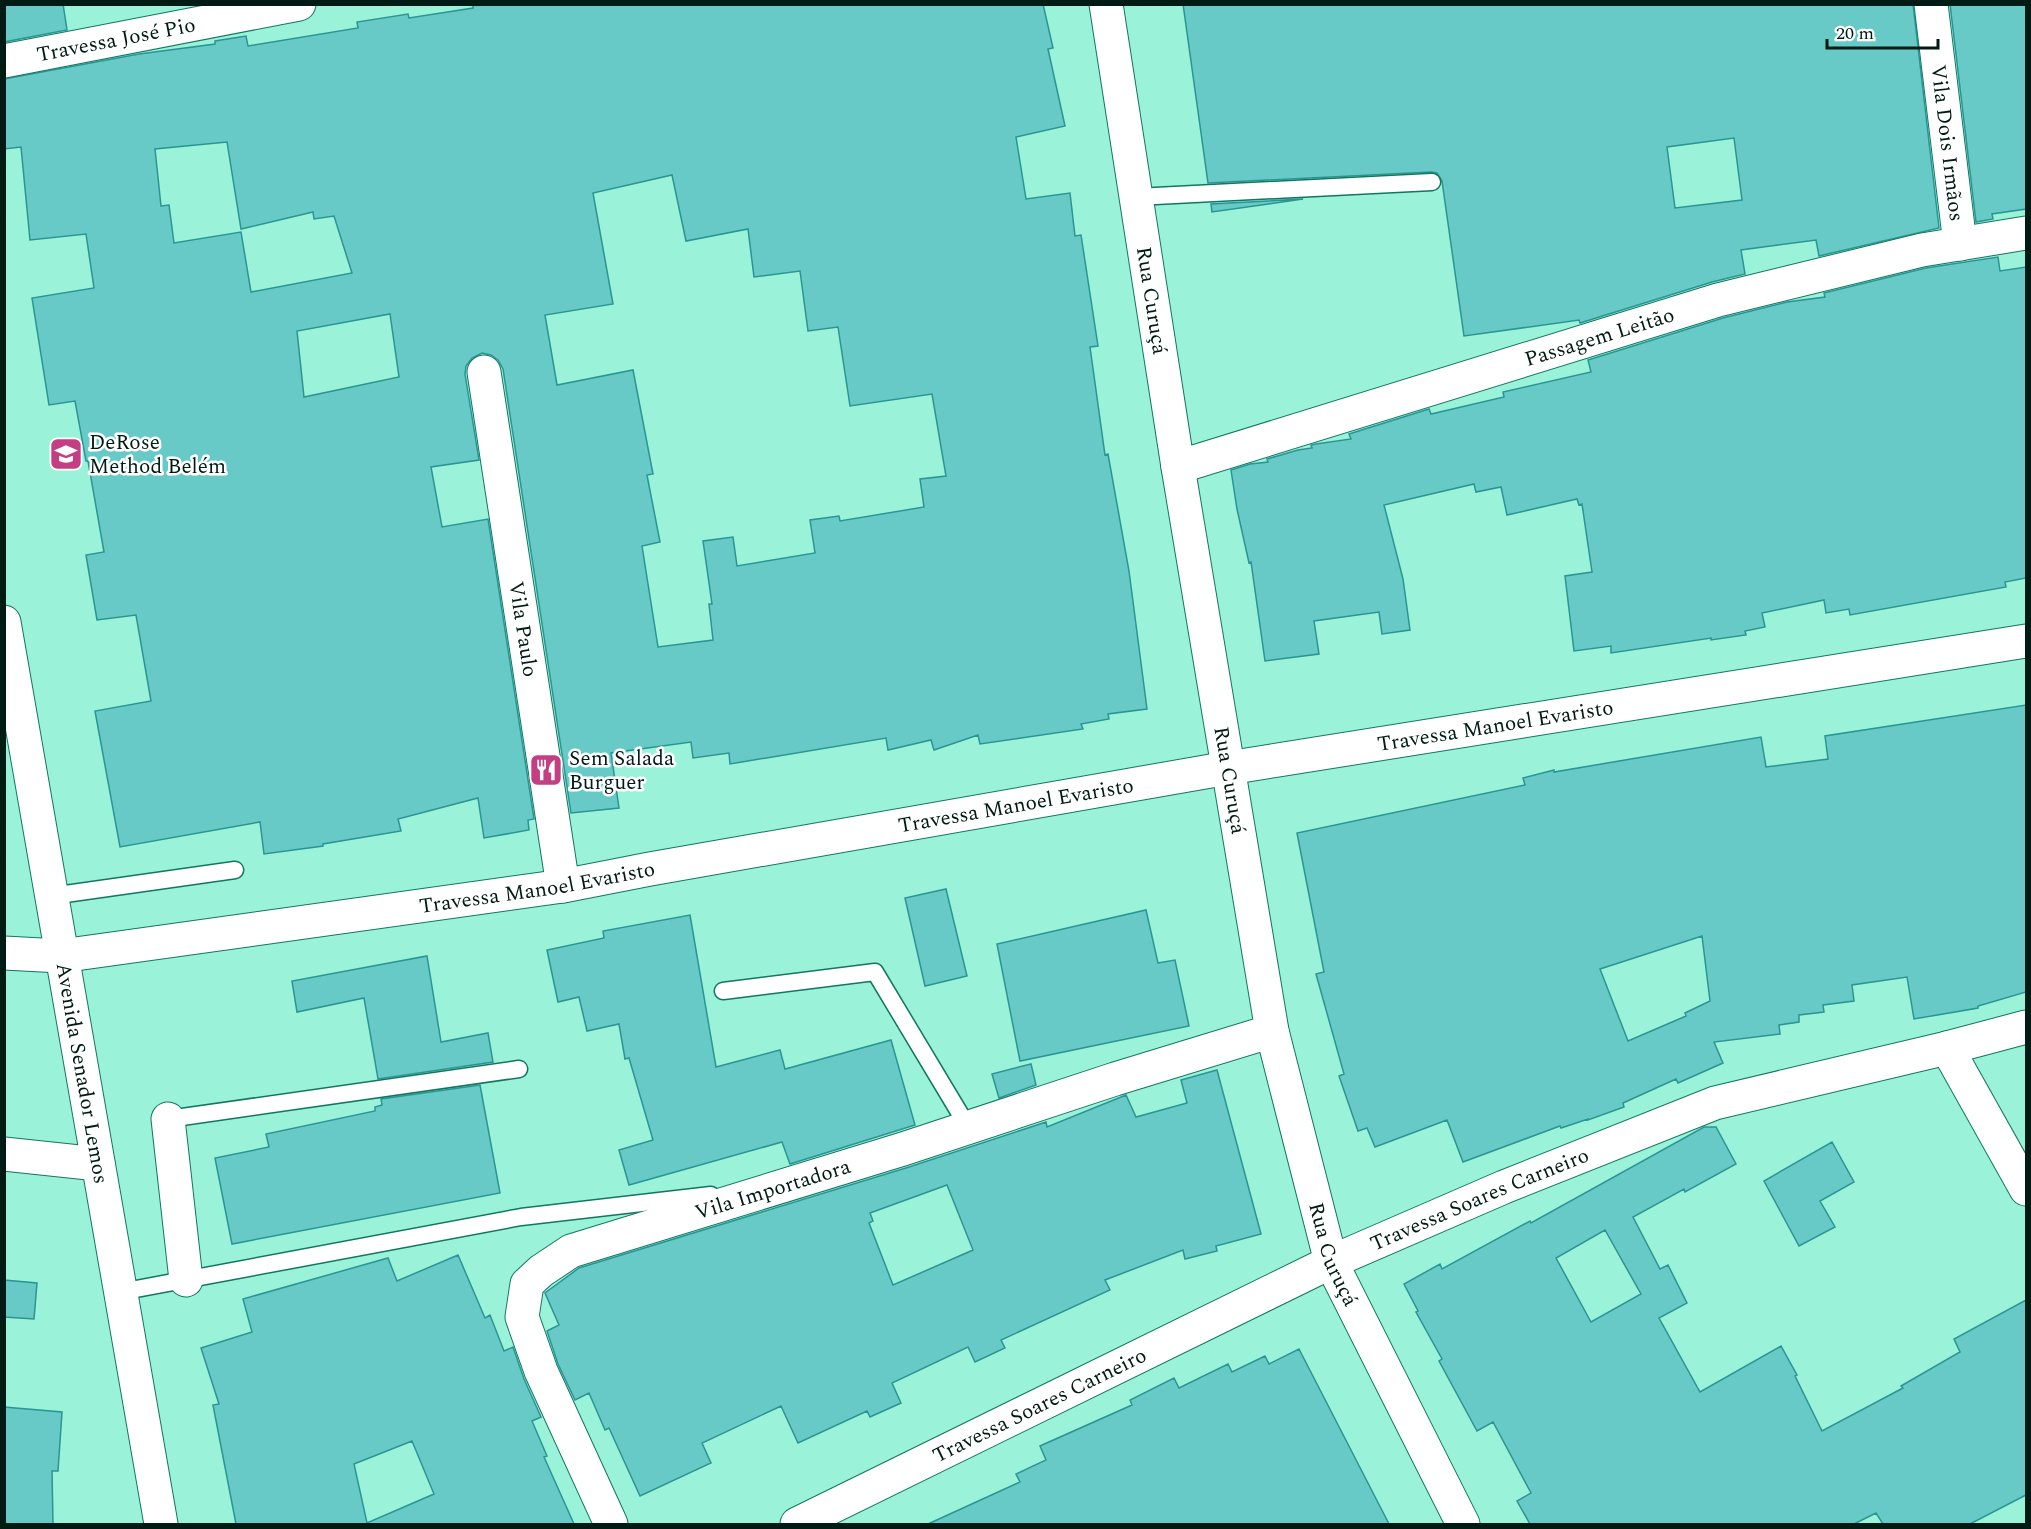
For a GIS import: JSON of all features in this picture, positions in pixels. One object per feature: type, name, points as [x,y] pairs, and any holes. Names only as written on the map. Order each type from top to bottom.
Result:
[{"type":"street","name":"Travessa José Pio","points":[[4,61],[299,4]]},
{"type":"street","name":"Rua Curuçá","points":[[1107,4],[1178,467],[1272,1031],[1330,1262],[1463,1524]]},
{"type":"street","name":"Vila Dois Irmãos","points":[[1931,4],[1960,244]]},
{"type":"street","name":"Passagem Leitão","points":[[1178,467],[1718,300],[1922,250],[2026,233]]},
{"type":"street","name":"Vila Paulo","points":[[484,372],[563,886]]},
{"type":"street","name":"Avenida Senador Lemos","points":[[4,622],[161,1524]]},
{"type":"street","name":"Travessa Manoel Evaristo","points":[[4,953],[61,956],[563,886],[1228,768],[2026,641]]},
{"type":"street","name":"Travessa Soares Carneiro","points":[[797,1524],[1330,1262],[1503,1187],[1715,1103],[2026,1027]]},
{"type":"street","name":"Vila Importadora","points":[[611,1524],[541,1371],[522,1317],[527,1284],[541,1271],[571,1251],[903,1149],[1115,1079],[1272,1031]]},
{"type":"street","points":[[1947,1048],[2026,1189]]},
{"type":"street","points":[[168,1119],[186,1280]]},
{"type":"street","points":[[4,1154],[98,1164]]},
{"type":"lane","points":[[1136,197],[1432,182]]},
{"type":"lane","points":[[51,896],[235,870]]},
{"type":"lane","points":[[723,992],[875,972],[968,1127]]},
{"type":"lane","points":[[168,1119],[519,1069]]},
{"type":"lane","points":[[120,1292],[521,1217],[739,1191],[903,1149]]},
{"type":"building","points":[[4,4],[63,4],[67,30],[4,42]]},
{"type":"building","points":[[473,4],[1043,4],[1053,48],[1048,49],[1065,126],[1016,137],[1026,199],[1070,193],[1075,236],[1081,235],[1098,346],[1090,347],[1105,455],[1108,454],[1129,571],[1147,709],[1108,714],[1109,719],[1081,724],[1083,729],[980,744],[978,735],[934,750],[931,740],[888,750],[886,738],[730,764],[729,753],[693,758],[691,742],[611,753],[619,808],[571,813],[503,369],[498,360],[482,353],[472,358],[466,366],[465,374],[479,460],[431,467],[442,527],[488,519],[534,819],[528,820],[529,830],[484,838],[478,798],[398,819],[401,831],[323,844],[323,846],[264,854],[260,822],[120,847],[95,711],[151,701],[136,615],[97,620],[86,555],[104,552],[88,461],[86,461],[75,401],[49,405],[32,298],[94,288],[86,234],[30,240],[21,147],[4,149],[4,79],[139,54],[215,44],[215,41],[246,36],[248,46],[358,28],[357,22],[408,14],[409,18],[473,8]],"holes":[[[227,142],[241,229],[313,212],[314,219],[334,216],[352,273],[251,292],[241,232],[174,243],[169,205],[161,206],[155,149]],[[672,175],[686,241],[748,229],[754,277],[800,271],[808,331],[838,327],[850,406],[932,394],[946,476],[920,479],[924,507],[840,521],[839,516],[810,520],[815,553],[737,566],[733,537],[703,541],[712,604],[709,604],[713,640],[658,647],[642,546],[660,542],[647,475],[653,474],[633,370],[557,385],[545,315],[613,304],[593,193]],[[390,314],[399,377],[304,397],[297,331]]]},
{"type":"building","points":[[1183,4],[1913,4],[1939,228],[1819,256],[1816,240],[1741,250],[1745,274],[1580,323],[1579,320],[1464,336],[1442,181],[1437,173],[1208,183]],"holes":[[[1734,138],[1742,200],[1675,208],[1667,147]]]},
{"type":"building","points":[[1950,4],[2026,4],[2026,209],[1992,214],[1993,219],[1976,222]]},
{"type":"building","points":[[1303,199],[1212,212],[1211,204]]},
{"type":"building","points":[[1998,257],[2000,271],[2026,267],[2026,578],[2005,582],[2006,587],[1850,615],[1849,609],[1826,613],[1824,600],[1762,613],[1765,627],[1745,631],[1746,635],[1611,653],[1611,646],[1574,651],[1565,576],[1592,572],[1582,504],[1579,505],[1577,499],[1507,515],[1501,487],[1476,492],[1474,484],[1384,505],[1403,579],[1410,630],[1382,634],[1379,612],[1314,621],[1319,654],[1265,661],[1251,562],[1249,563],[1237,509],[1231,470],[1250,464],[1268,462],[1267,459],[1312,448],[1311,445],[1351,439],[1349,434],[1429,409],[1431,414],[1504,397],[1503,392],[1591,372],[1588,360],[1723,318],[1787,302],[1825,297],[1824,293],[1926,268]]},
{"type":"building","points":[[2026,705],[2026,992],[1978,1006],[1978,1008],[1914,1019],[1907,977],[1852,985],[1854,1001],[1823,1005],[1824,1012],[1799,1015],[1799,1022],[1779,1025],[1780,1034],[1714,1042],[1723,1063],[1678,1083],[1676,1079],[1623,1103],[1624,1107],[1588,1120],[1561,1128],[1560,1126],[1463,1162],[1447,1120],[1375,1147],[1367,1128],[1358,1131],[1339,1076],[1344,1074],[1316,974],[1324,972],[1297,833],[1525,785],[1523,778],[1554,770],[1554,772],[1761,737],[1766,767],[1828,759],[1825,736]],"holes":[[[1702,936],[1710,1001],[1685,1013],[1686,1016],[1628,1041],[1600,969]]]},
{"type":"building","points":[[946,889],[967,976],[925,986],[905,898]]},
{"type":"building","points":[[1146,910],[1158,963],[1175,960],[1189,1026],[1020,1061],[997,944]]},
{"type":"building","points":[[690,915],[716,1067],[780,1050],[785,1069],[891,1040],[915,1125],[790,1164],[782,1142],[629,1185],[619,1150],[653,1140],[629,1058],[625,1059],[619,1024],[587,1031],[579,997],[558,1002],[547,950],[604,938],[603,931]]},
{"type":"building","points":[[427,956],[441,1042],[488,1033],[493,1062],[378,1079],[364,998],[297,1012],[292,981]]},
{"type":"building","points":[[1031,1064],[1036,1085],[999,1098],[992,1074]]},
{"type":"building","points":[[1217,1070],[1261,1234],[1216,1246],[1217,1251],[1185,1259],[1183,1250],[1105,1280],[1110,1290],[1001,1340],[1005,1348],[975,1362],[968,1347],[892,1383],[901,1403],[870,1417],[867,1411],[798,1443],[781,1406],[702,1443],[711,1463],[640,1496],[609,1428],[605,1430],[589,1393],[575,1400],[558,1364],[547,1331],[559,1325],[545,1293],[579,1268],[909,1167],[1046,1122],[1047,1127],[1126,1095],[1136,1117],[1187,1103],[1181,1080]],"holes":[[[947,1185],[973,1250],[893,1285],[869,1223],[873,1221],[870,1213]]]},
{"type":"building","points":[[480,1085],[500,1193],[232,1244],[215,1158],[269,1147],[266,1134],[375,1111],[375,1107],[382,1105],[381,1099]]},
{"type":"building","points":[[1704,1127],[1716,1127],[1736,1164],[1633,1217],[1660,1269],[1668,1265],[1687,1303],[1659,1318],[1700,1392],[1781,1346],[1797,1375],[1795,1376],[1822,1431],[1903,1388],[1901,1386],[1960,1352],[1954,1339],[2026,1300],[2026,1495],[1970,1524],[1883,1524],[1876,1513],[1854,1524],[1530,1524],[1517,1501],[1531,1493],[1493,1422],[1477,1431],[1439,1361],[1442,1359],[1416,1312],[1418,1311],[1404,1284],[1440,1264],[1442,1269],[1530,1221],[1531,1223]],"holes":[[[1605,1230],[1641,1294],[1591,1322],[1556,1258]]]},
{"type":"building","points":[[1832,1142],[1854,1182],[1820,1201],[1835,1227],[1799,1246],[1764,1181]]},
{"type":"building","points":[[458,1255],[485,1318],[490,1315],[504,1351],[513,1347],[541,1417],[532,1421],[547,1456],[544,1457],[574,1524],[236,1524],[213,1405],[219,1404],[201,1348],[252,1332],[243,1299],[388,1258],[397,1281]],"holes":[[[412,1441],[434,1494],[367,1523],[354,1464]]]},
{"type":"building","points":[[4,1280],[37,1283],[34,1319],[4,1317]]},
{"type":"building","points":[[1299,1349],[1389,1524],[928,1524],[1020,1482],[1016,1474],[1046,1460],[1040,1446],[1132,1405],[1130,1400],[1174,1378],[1179,1388],[1228,1364],[1232,1372],[1265,1356],[1269,1364]]},
{"type":"building","points":[[4,1407],[62,1412],[58,1471],[52,1471],[53,1524],[4,1524]]},
{"type":"place","name":"DeRose Method Belém","points":[[66,454]]},
{"type":"place","name":"Sem Salada Burguer","points":[[546,770]]}]
